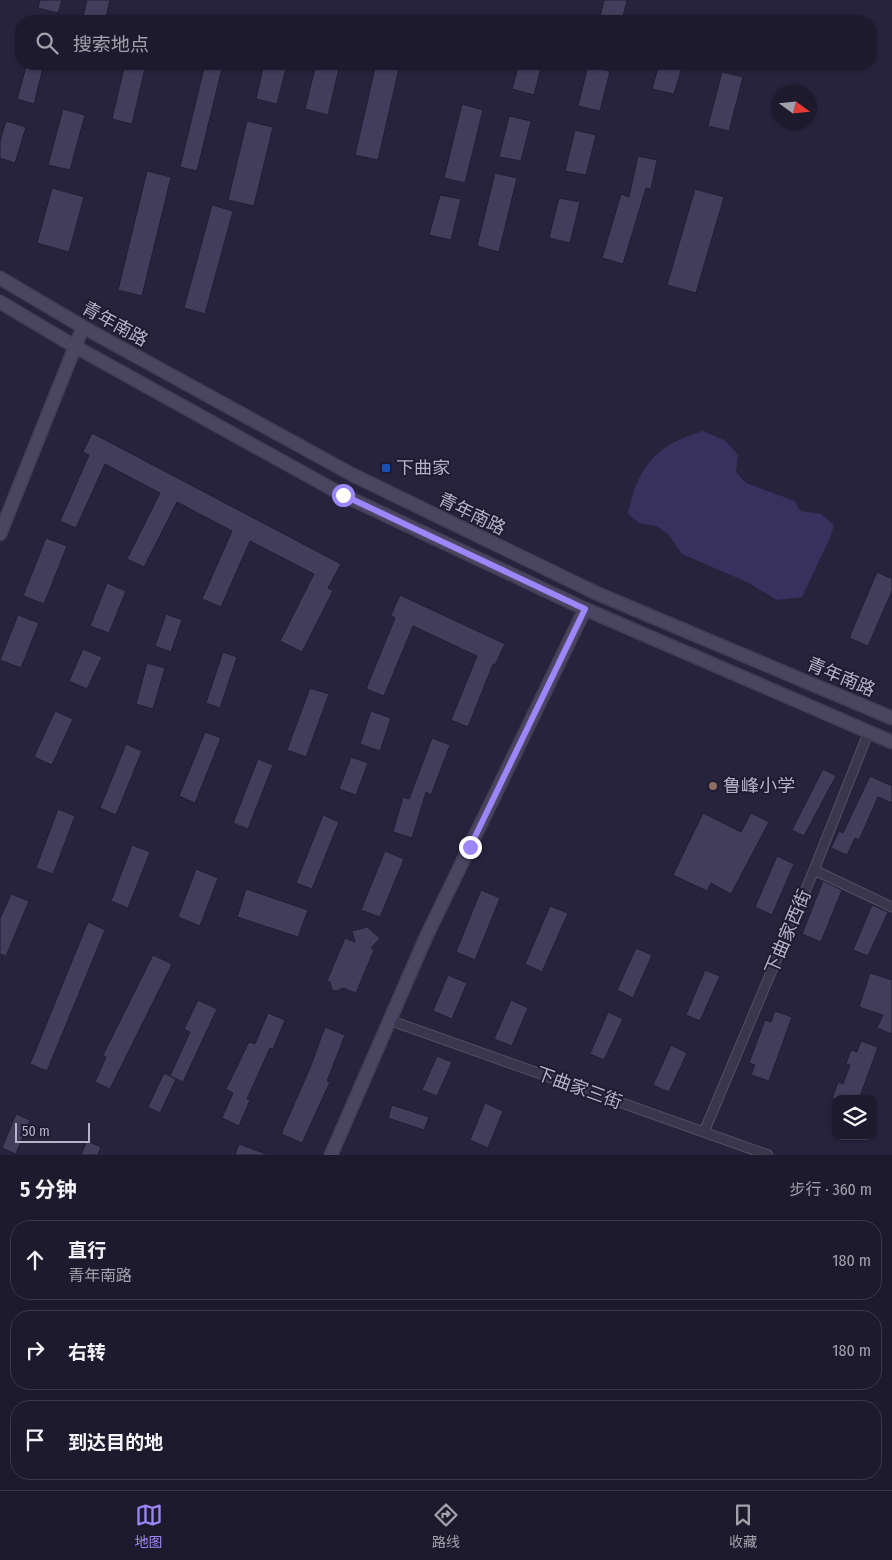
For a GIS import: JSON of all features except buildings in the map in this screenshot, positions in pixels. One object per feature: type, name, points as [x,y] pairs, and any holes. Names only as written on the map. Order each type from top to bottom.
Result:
[{"type":"main road","name":"青年南路","points":[[0,278],[83,327],[353,476],[570,581],[892,718]]},
{"type":"main road","points":[[0,302],[74,346],[343,495],[585,609],[892,742]]},
{"type":"main road","points":[[0,534],[83,327]]},
{"type":"main road","points":[[331,1155],[426,936],[585,609]]},
{"type":"street","name":"下曲家西街","points":[[704,1132],[814,870],[869,731]]},
{"type":"street","points":[[814,870],[892,907]]},
{"type":"street","name":"下曲家三街","points":[[389,1020],[768,1155]]},
{"type":"shaded area","points":[[703,431],[726,441],[738,455],[736,472],[746,483],[795,501],[800,511],[821,514],[834,525],[830,538],[802,597],[777,600],[747,582],[682,554],[668,534],[657,526],[639,523],[628,514],[637,483],[652,460],[673,443]]},
{"type":"place","name":"下曲家","points":[[386,468]]},
{"type":"place","name":"鲁峰小学","points":[[713,786]]},
{"type":"route","points":[[343,495],[585,609],[470,847]]}]
